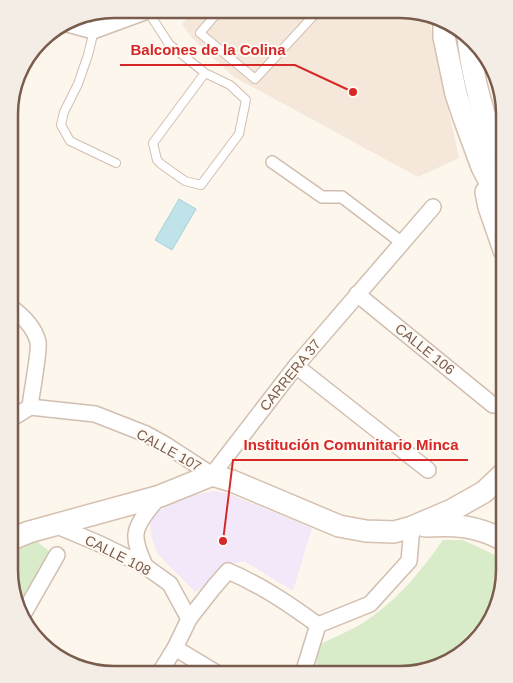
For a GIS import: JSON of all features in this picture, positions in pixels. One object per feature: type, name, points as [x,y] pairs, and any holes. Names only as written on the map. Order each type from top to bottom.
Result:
[{"type":"main road","points":[[444,28],[444,37],[456,94],[482,167],[496,193]]},
{"type":"main road","points":[[469,47],[477,94],[496,148]]},
{"type":"main road","points":[[482,167],[489,207],[496,226]]},
{"type":"main road","points":[[18,536],[160,496],[212,475]]},
{"type":"main road","name":"CALLE 107","points":[[212,475],[232,481],[338,526],[366,531],[394,532],[412,527],[452,510],[484,492],[495,481]]},
{"type":"main road","name":"CALLE 107","points":[[412,527],[469,526],[495,536]]},
{"type":"street","points":[[75,26],[93,31],[130,18]]},
{"type":"street","points":[[272,162],[322,197],[342,197],[401,242]]},
{"type":"street","name":"CARRERA 37","points":[[212,475],[296,366],[433,207]]},
{"type":"street","name":"CALLE 106","points":[[357,294],[493,405]]},
{"type":"street","points":[[18,312],[32,329],[38,343],[30,407],[18,414]]},
{"type":"street","points":[[296,366],[428,470]]},
{"type":"street","name":"CALLE 107","points":[[30,407],[95,414],[146,434],[212,475]]},
{"type":"street","points":[[145,566],[136,533],[147,510],[160,496]]},
{"type":"street","name":"CALLE 108","points":[[55,525],[145,566],[170,584],[190,619]]},
{"type":"street","points":[[318,625],[370,604],[409,561],[412,527]]},
{"type":"street","points":[[26,609],[57,555]]},
{"type":"street","points":[[164,666],[190,619],[214,586],[228,571],[247,579],[279,598],[318,625]]},
{"type":"street","points":[[305,666],[318,625]]},
{"type":"street","points":[[175,648],[205,666]]},
{"type":"lane","points":[[152,18],[170,44],[205,73],[230,85],[246,100],[239,134],[202,184],[185,181],[157,160],[153,143],[205,73]]},
{"type":"lane","points":[[213,18],[200,33],[255,79],[311,18]]},
{"type":"lane","points":[[97,19],[88,55],[78,84],[64,112],[61,125],[70,141],[116,164]]},
{"type":"shaded area","points":[[188,18],[412,18],[430,23],[459,158],[418,177],[234,77],[192,38],[182,24]]},
{"type":"shaded area","points":[[214,491],[227,493],[312,528],[293,591],[244,561],[221,566],[203,588],[195,592],[157,553],[150,523],[156,513],[170,502]]},
{"type":"green space","points":[[31,537],[49,551],[46,569],[24,604],[19,589],[18,543]]},
{"type":"green space","points":[[443,540],[463,540],[495,555],[494,589],[486,612],[472,633],[463,642],[442,656],[412,665],[317,666],[314,647],[369,619],[393,599],[424,565]]},
{"type":"water","points":[[179,199],[196,209],[172,250],[155,240]]},
{"type":"place","name":"Balcones de la Colina","points":[[353,92]]},
{"type":"place","name":"Institución Comunitario Minca","points":[[223,541]]}]
